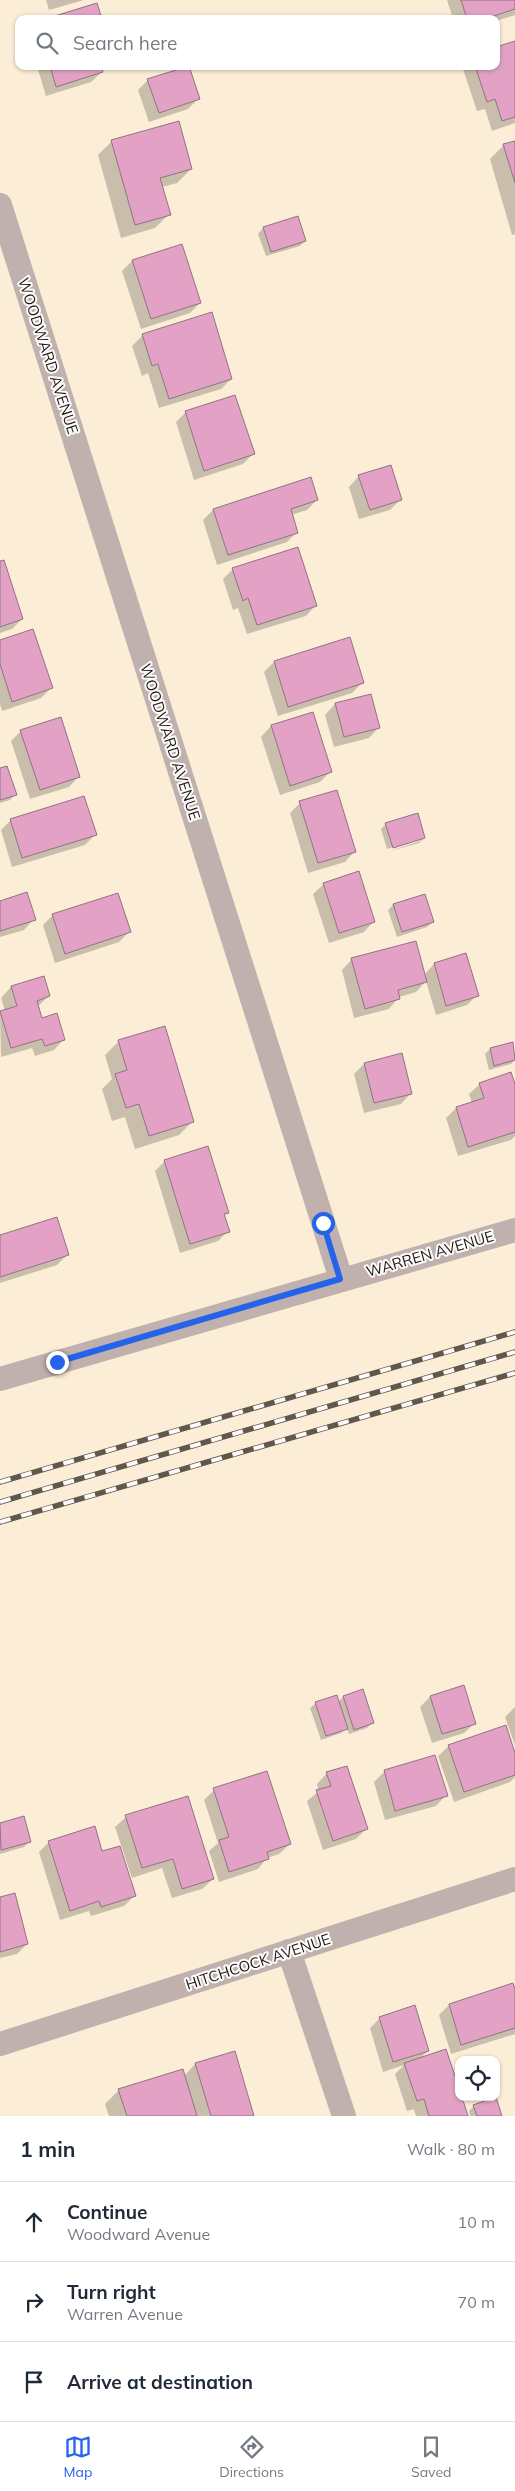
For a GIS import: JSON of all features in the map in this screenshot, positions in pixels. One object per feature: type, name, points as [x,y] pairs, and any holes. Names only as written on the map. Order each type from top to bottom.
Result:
[{"type":"street","name":"WOODWARD AVENUE","points":[[0,205],[340,1279]]},
{"type":"street","name":"WARREN AVENUE","points":[[0,1379],[340,1279],[515,1230]]},
{"type":"street","name":"HITCHCOCK AVENUE","points":[[0,2044],[515,1878]]},
{"type":"street","points":[[289,1952],[344,2116]]},
{"type":"building","points":[[461,0],[515,0],[515,9],[497,15],[466,15]]},
{"type":"building","points":[[97,3],[101,15],[58,15]]},
{"type":"building","points":[[515,41],[515,117],[502,121],[495,99],[487,102],[476,70],[500,70],[500,46]]},
{"type":"building","points":[[51,70],[102,70],[103,72],[56,87]]},
{"type":"building","points":[[176,70],[190,70],[200,99],[159,113],[147,79]]},
{"type":"building","points":[[179,121],[192,169],[160,178],[171,215],[135,225],[111,140]]},
{"type":"building","points":[[515,141],[515,183],[503,144]]},
{"type":"building","points":[[298,216],[306,241],[271,252],[263,227]]},
{"type":"building","points":[[182,244],[201,303],[151,319],[132,260]]},
{"type":"building","points":[[212,312],[232,379],[169,399],[158,364],[152,366],[142,334]]},
{"type":"building","points":[[235,395],[255,454],[204,471],[185,411]]},
{"type":"building","points":[[391,465],[402,500],[370,510],[358,475]]},
{"type":"building","points":[[311,477],[318,500],[291,509],[298,533],[228,555],[213,509]]},
{"type":"building","points":[[298,547],[317,606],[257,625],[248,598],[243,601],[232,568]]},
{"type":"building","points":[[4,560],[23,619],[0,627],[0,561]]},
{"type":"building","points":[[33,629],[53,688],[12,702],[0,664],[0,640]]},
{"type":"building","points":[[350,637],[364,683],[288,707],[274,661]]},
{"type":"building","points":[[371,694],[380,728],[344,737],[335,703]]},
{"type":"building","points":[[313,712],[332,772],[290,786],[271,725]]},
{"type":"building","points":[[61,717],[80,777],[40,790],[20,730]]},
{"type":"building","points":[[7,766],[17,795],[0,800],[0,768]]},
{"type":"building","points":[[337,790],[356,852],[318,863],[299,801]]},
{"type":"building","points":[[84,796],[97,835],[22,858],[10,819]]},
{"type":"building","points":[[418,813],[425,838],[393,848],[385,823]]},
{"type":"building","points":[[359,871],[375,922],[339,933],[323,883]]},
{"type":"building","points":[[27,892],[36,920],[0,931],[0,901]]},
{"type":"building","points":[[118,893],[131,932],[65,954],[52,914]]},
{"type":"building","points":[[425,894],[434,922],[402,932],[393,904]]},
{"type":"building","points":[[416,941],[427,982],[398,990],[400,999],[365,1009],[351,958]]},
{"type":"building","points":[[466,953],[479,996],[446,1006],[434,963]]},
{"type":"building","points":[[44,976],[50,996],[37,1001],[42,1018],[57,1013],[65,1040],[45,1046],[42,1039],[11,1048],[0,1011],[17,1006],[11,986]]},
{"type":"building","points":[[165,1026],[194,1122],[149,1136],[139,1104],[126,1108],[115,1074],[127,1070],[118,1040]]},
{"type":"building","points":[[513,1042],[515,1060],[494,1066],[490,1048]]},
{"type":"building","points":[[402,1053],[412,1094],[374,1103],[364,1063]]},
{"type":"building","points":[[511,1072],[515,1084],[515,1132],[468,1147],[456,1107],[484,1098],[479,1083]]},
{"type":"building","points":[[208,1146],[229,1213],[224,1214],[230,1232],[190,1244],[164,1160]]},
{"type":"building","points":[[57,1217],[69,1255],[0,1277],[0,1235]]},
{"type":"building","points":[[464,1685],[476,1724],[442,1734],[430,1696]]},
{"type":"building","points":[[363,1689],[374,1723],[354,1730],[343,1696]]},
{"type":"building","points":[[337,1695],[348,1729],[326,1736],[315,1702]]},
{"type":"building","points":[[506,1725],[515,1753],[515,1775],[464,1792],[448,1745]]},
{"type":"building","points":[[435,1755],[448,1796],[395,1811],[384,1770]]},
{"type":"building","points":[[347,1766],[368,1829],[333,1841],[316,1790],[331,1786],[326,1772]]},
{"type":"building","points":[[267,1771],[291,1844],[267,1852],[269,1859],[229,1872],[219,1840],[229,1837],[213,1788]]},
{"type":"building","points":[[188,1796],[214,1879],[182,1889],[173,1859],[142,1868],[125,1815]]},
{"type":"building","points":[[24,1816],[31,1842],[1,1850],[0,1823]]},
{"type":"building","points":[[95,1826],[102,1851],[120,1846],[136,1896],[101,1907],[99,1901],[70,1911],[48,1841]]},
{"type":"building","points":[[15,1893],[28,1944],[0,1952],[0,1897]]},
{"type":"building","points":[[513,1983],[515,1989],[515,2028],[461,2045],[449,2004]]},
{"type":"building","points":[[415,2005],[429,2051],[393,2062],[379,2017]]},
{"type":"building","points":[[446,2049],[455,2076],[455,2101],[463,2101],[468,2116],[429,2116],[424,2099],[417,2101],[404,2063]]},
{"type":"building","points":[[235,2051],[254,2116],[211,2116],[195,2063]]},
{"type":"building","points":[[183,2069],[197,2116],[127,2116],[118,2089]]},
{"type":"building","points":[[484,2101],[497,2101],[502,2116],[477,2116],[473,2105]]},
{"type":"railway","points":[[0,1482],[515,1332]]},
{"type":"railway","points":[[0,1502],[515,1352]]},
{"type":"railway","points":[[0,1522],[515,1373]]},
{"type":"route","points":[[57,1362],[340,1279],[323,1223]]}]
